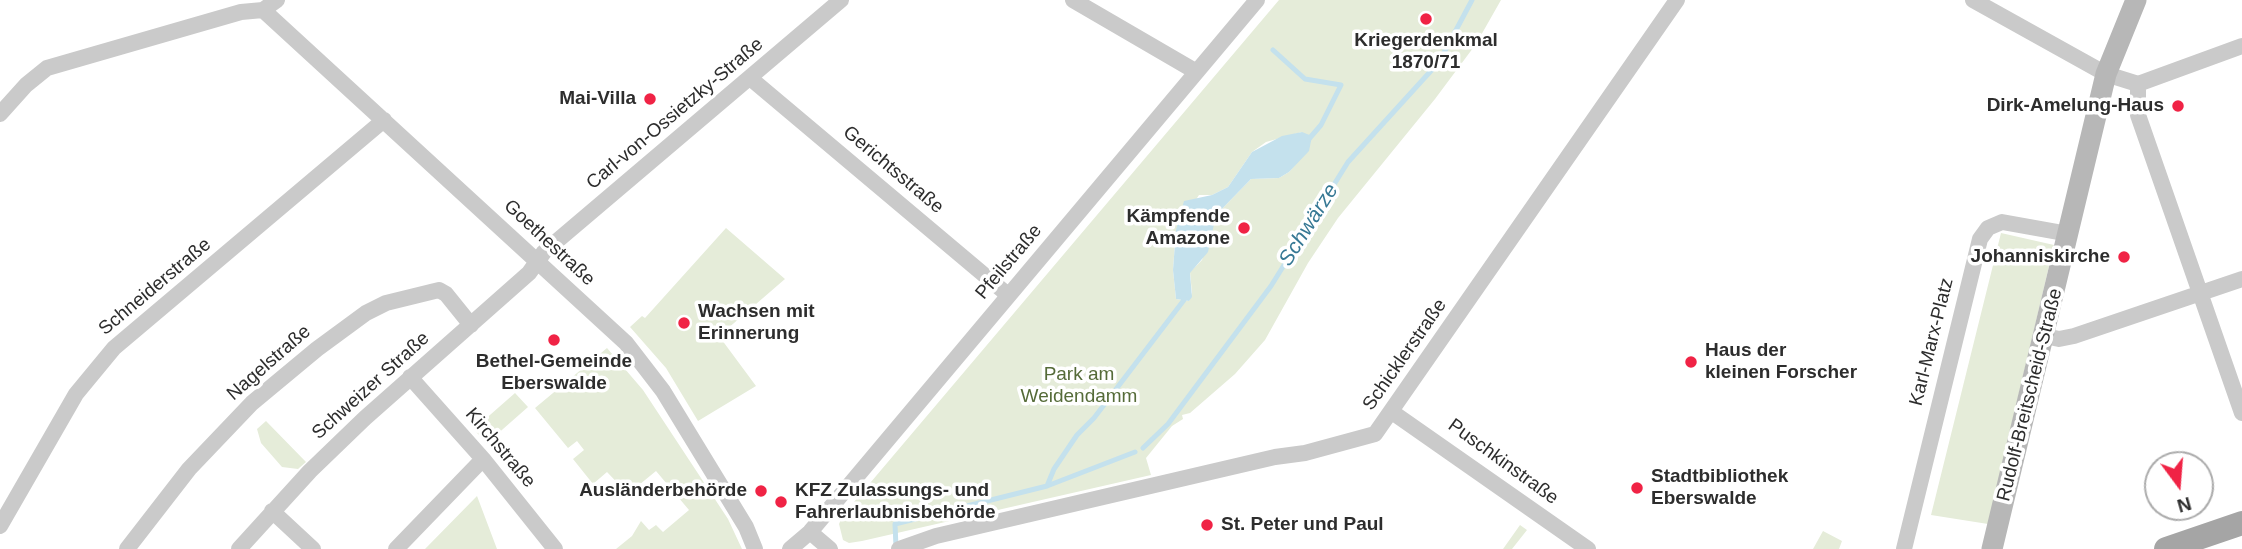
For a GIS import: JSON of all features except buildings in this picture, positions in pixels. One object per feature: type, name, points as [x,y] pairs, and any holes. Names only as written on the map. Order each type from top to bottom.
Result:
[{"type":"main road","name":"Rudolf-Breitscheid-Straße","points":[[1992,549],[2106,74],[2136,0]]},
{"type":"main road","points":[[2166,549],[2242,523]]},
{"type":"street","name":"Carl-von-Ossietzky-Straße","points":[[537,261],[841,0]]},
{"type":"street","points":[[1073,0],[1195,71]]},
{"type":"street","name":"Pfeilstraße","points":[[790,549],[810,532],[1257,0]]},
{"type":"street","name":"Schicklerstraße","points":[[903,548],[973,527],[1283,455],[1367,439],[1382,427],[1677,0]]},
{"type":"street","points":[[1973,0],[2106,74],[2138,84],[2242,46]]},
{"type":"street","points":[[0,114],[47,68],[270,5]]},
{"type":"street","name":"Goethestraße","points":[[270,5],[384,120],[626,343],[647,367],[746,527],[755,549]]},
{"type":"street","name":"Gerichtsstraße","points":[[750,78],[1008,295]]},
{"type":"street","points":[[2138,84],[2138,116],[2242,414]]},
{"type":"street","name":"Schneiderstraße","points":[[0,526],[76,394],[114,348],[384,120]]},
{"type":"street","name":"Karl-Marx-Platz","points":[[1904,549],[1980,239],[1988,228],[2001,222],[2069,234]]},
{"type":"street","name":"Schweizer Straße","points":[[239,549],[272,511],[410,377],[471,325],[537,261]]},
{"type":"street","points":[[2045,336],[2059,339],[2074,336],[2242,279]]},
{"type":"street","name":"Nagelstraße","points":[[127,549],[189,469],[252,403],[317,349],[366,313],[386,303],[439,290],[446,294],[471,325]]},
{"type":"street","name":"Kirchstraße","points":[[410,377],[484,459],[555,549]]},
{"type":"street","name":"Puschkinstraße","points":[[1392,412],[1588,549]]},
{"type":"street","points":[[397,549],[484,459]]},
{"type":"street","points":[[272,511],[313,549]]},
{"type":"street","points":[[810,532],[830,549]]},
{"type":"green space","name":"Park am Weidendamm","points":[[1279,0],[1501,0],[1476,44],[1435,99],[1338,218],[1308,263],[1265,340],[1235,374],[1190,413],[1182,415],[1183,419],[1172,426],[1146,458],[1151,475],[849,543],[843,540],[839,524],[843,515]],"holes":[[[1302,132],[1295,165],[1279,178],[1251,179],[1216,215],[1202,260],[1190,272],[1192,293],[1189,301],[1176,299],[1173,270],[1176,230],[1199,195],[1212,195],[1228,187],[1252,152],[1266,142]]]},
{"type":"green space","name":"Wachsen mit Erinnerung","points":[[726,228],[785,279],[719,336],[756,386],[698,421],[666,368],[630,327],[642,316],[645,318]]},
{"type":"green space","points":[[2001,233],[2054,245],[1988,524],[1931,515]]},
{"type":"green space","points":[[607,348],[643,390],[728,519],[742,549],[616,549],[632,536],[641,521],[649,530],[656,525],[663,532],[689,510],[656,471],[628,494],[607,472],[593,484],[573,459],[584,450],[577,441],[568,448],[535,408]]},
{"type":"green space","points":[[515,393],[528,407],[486,444],[474,429]]},
{"type":"green space","points":[[266,421],[306,462],[298,469],[282,467],[261,443],[257,429]]},
{"type":"green space","points":[[477,496],[497,549],[425,549]]},
{"type":"green space","points":[[1520,525],[1527,530],[1512,549],[1503,549]]},
{"type":"green space","points":[[1823,531],[1842,541],[1839,549],[1813,549]]},
{"type":"water","points":[[1302,132],[1312,136],[1309,151],[1289,172],[1279,178],[1251,179],[1216,215],[1208,252],[1190,273],[1192,297],[1189,301],[1176,299],[1173,270],[1176,230],[1184,201],[1212,195],[1228,187],[1252,152],[1282,136]]},
{"type":"waterway","name":"Schwärze","points":[[1143,448],[1168,424],[1271,286],[1348,162],[1439,62],[1472,0]]},
{"type":"waterway","points":[[1273,50],[1305,79],[1341,85],[1321,125],[1308,140]]},
{"type":"waterway","points":[[1047,486],[1054,469],[1077,435],[1094,418],[1184,300],[1183,294]]},
{"type":"waterway","name":"Schwärze","points":[[896,547],[895,524],[1047,486],[1135,452]]},
{"type":"place","name":"Kriegerdenkmal 1870/71","points":[[1426,19]]},
{"type":"place","name":"Mai-Villa","points":[[650,99]]},
{"type":"place","name":"Dirk-Amelung-Haus","points":[[2178,106]]},
{"type":"place","name":"Kämpfende Amazone","points":[[1244,228]]},
{"type":"place","name":"Johanniskirche","points":[[2124,257]]},
{"type":"place","name":"Wachsen mit Erinnerung","points":[[684,323]]},
{"type":"place","name":"Bethel-Gemeinde Eberswalde","points":[[554,340]]},
{"type":"place","name":"Haus der kleinen Forscher","points":[[1691,362]]},
{"type":"place","name":"Stadtbibliothek Eberswalde","points":[[1637,488]]},
{"type":"place","name":"Ausländerbehörde","points":[[761,491]]},
{"type":"place","name":"KFZ Zulassungs- und Fahrerlaubnisbehörde","points":[[781,502]]},
{"type":"place","name":"St. Peter und Paul","points":[[1207,525]]}]
